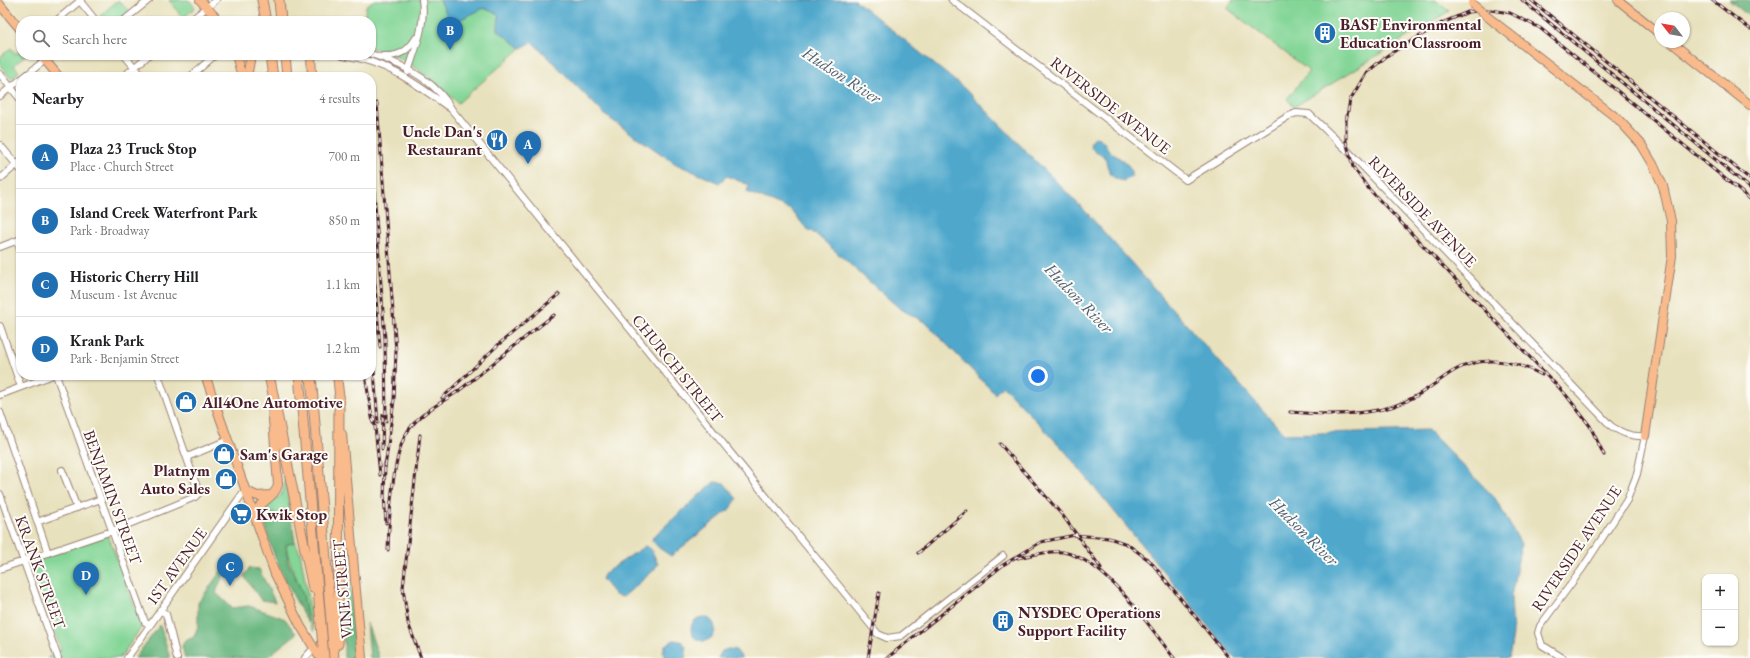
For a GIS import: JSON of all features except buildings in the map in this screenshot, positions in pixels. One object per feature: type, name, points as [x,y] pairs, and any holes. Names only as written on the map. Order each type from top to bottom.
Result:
[{"type":"highway","points":[[262,0],[265,16]]},
{"type":"highway","points":[[279,0],[281,16]]},
{"type":"highway","points":[[268,72],[270,60]]},
{"type":"highway","points":[[271,60],[272,72]]},
{"type":"highway","points":[[285,60],[287,72]]},
{"type":"highway","points":[[271,380],[310,576],[320,614]]},
{"type":"highway","points":[[299,380],[324,658]]},
{"type":"highway","points":[[311,380],[336,641]]},
{"type":"highway","points":[[336,658],[339,396]]},
{"type":"main road","points":[[200,0],[213,16]]},
{"type":"main road","points":[[1618,0],[1654,29]]},
{"type":"main road","points":[[1469,2],[1618,119],[1641,144],[1653,164],[1663,186],[1671,221],[1672,256],[1645,436]]},
{"type":"main road","points":[[0,5],[16,24]]},
{"type":"main road","points":[[1678,48],[1750,105]]},
{"type":"main road","points":[[46,60],[56,72]]},
{"type":"main road","points":[[237,60],[241,72]]},
{"type":"main road","points":[[248,72],[250,60]]},
{"type":"main road","points":[[311,60],[312,72]]},
{"type":"main road","points":[[207,380],[280,585],[300,626],[320,658]]},
{"type":"main road","points":[[254,515],[260,504],[273,494],[277,488],[278,480],[270,380]]},
{"type":"main road","name":"VINE STREET","points":[[337,380],[362,658]]},
{"type":"main road","points":[[245,490],[257,496],[263,497],[273,494]]},
{"type":"street","points":[[62,16],[80,0],[92,16]]},
{"type":"street","points":[[129,16],[149,0]]},
{"type":"street","points":[[196,16],[216,0]]},
{"type":"street","points":[[406,77],[420,32],[423,15],[422,0]]},
{"type":"street","name":"RIVERSIDE AVENUE","points":[[952,0],[1186,180],[1287,117],[1296,113],[1309,114],[1343,146],[1555,370],[1611,426],[1634,437],[1645,436],[1637,474],[1627,500],[1582,569],[1540,626],[1538,633],[1542,646],[1563,658]]},
{"type":"street","points":[[376,55],[400,55],[411,46],[420,32]]},
{"type":"street","name":"CHURCH STREET","points":[[376,56],[408,70],[435,89],[448,103],[452,110],[865,620],[878,634],[886,638],[901,636],[991,567],[1003,556]]},
{"type":"street","points":[[29,72],[40,60]]},
{"type":"street","points":[[128,60],[138,72]]},
{"type":"street","points":[[128,72],[143,60]]},
{"type":"street","points":[[196,72],[209,60]]},
{"type":"street","name":"CHURCH STREET","points":[[364,60],[406,77],[452,110]]},
{"type":"street","points":[[0,74],[16,94]]},
{"type":"street","points":[[0,96],[16,83]]},
{"type":"street","points":[[0,144],[16,161]]},
{"type":"street","points":[[0,178],[16,168]]},
{"type":"street","points":[[0,247],[16,241]]},
{"type":"street","points":[[0,326],[16,372]]},
{"type":"street","points":[[19,380],[21,387]]},
{"type":"street","points":[[0,395],[40,380]]},
{"type":"street","name":"BENJAMIN STREET","points":[[56,380],[145,622],[150,625]]},
{"type":"street","points":[[0,569],[112,531],[197,495],[198,490],[160,380]]},
{"type":"street","points":[[0,412],[48,553]]},
{"type":"street","points":[[187,457],[228,440]]},
{"type":"street","points":[[62,470],[77,508]]},
{"type":"street","name":"1ST AVENUE","points":[[126,658],[245,490]]},
{"type":"street","name":"KRANK STREET","points":[[0,494],[58,658]]},
{"type":"street","points":[[37,522],[100,499]]},
{"type":"street","points":[[160,610],[166,614],[177,658]]},
{"type":"street","points":[[305,658],[314,648]]},
{"type":"green space","points":[[118,0],[130,12],[125,16],[100,16]]},
{"type":"green space","points":[[169,0],[189,0],[195,8],[185,16],[181,16]]},
{"type":"green space","points":[[374,0],[440,0],[451,23],[484,8],[499,15],[498,30],[521,48],[458,103],[428,77],[407,62],[384,51],[376,49],[376,16],[365,16],[366,6]]},
{"type":"green space","points":[[1233,0],[1435,0],[1449,11],[1294,107],[1287,99],[1309,71],[1227,8]]},
{"type":"green space","points":[[1729,0],[1750,0],[1750,17]]},
{"type":"green space","points":[[11,48],[16,54],[16,60],[20,60],[14,65],[19,72],[16,72],[16,75],[11,79],[0,65],[0,57]]},
{"type":"green space","points":[[285,472],[290,512],[282,515],[265,513],[264,524],[261,509],[282,493],[284,488]]},
{"type":"green space","points":[[290,512],[295,542],[286,545],[288,562],[303,594],[308,623],[280,569],[269,539],[266,525],[265,513],[282,515]]},
{"type":"green space","points":[[108,535],[142,626],[120,658],[47,658],[61,650],[30,563]]},
{"type":"green space","points":[[295,542],[300,552],[314,632],[309,622],[304,598],[287,552],[286,545]]},
{"type":"green space","points":[[229,560],[227,569],[216,593],[232,608],[249,606],[285,619],[296,634],[266,658],[185,658],[182,646],[185,641],[194,637],[198,626],[198,603]]},
{"type":"green space","points":[[349,562],[358,658],[344,658],[344,563]]},
{"type":"green space","points":[[250,568],[259,569],[275,602],[261,600],[244,576]]},
{"type":"green space","points":[[367,623],[379,658],[370,658]]},
{"type":"green space","points":[[160,625],[170,658],[135,658]]},
{"type":"water","name":"Hudson River","points":[[440,0],[855,0],[965,89],[1087,213],[1284,434],[1428,430],[1495,498],[1521,544],[1511,597],[1513,634],[1509,658],[1234,658],[1064,450],[1003,386],[995,394],[926,323],[899,308],[817,235],[806,228],[791,210],[747,192],[749,185],[727,176],[719,183],[676,164],[606,116],[532,42],[521,48],[498,30],[499,15],[484,8],[451,24]]},
{"type":"water","points":[[1095,137],[1102,140],[1111,152],[1127,164],[1131,172],[1131,177],[1124,181],[1112,176],[1108,169],[1105,157],[1092,149],[1090,143]]},
{"type":"water","points":[[714,482],[724,483],[737,499],[730,509],[671,556],[659,548],[652,540],[653,537]]},
{"type":"water","points":[[645,546],[651,549],[658,564],[653,571],[623,597],[615,595],[602,579],[605,573]]},
{"type":"water","points":[[703,617],[708,618],[714,624],[714,634],[708,640],[703,641],[698,640],[692,634],[691,629],[692,624],[698,618]]},
{"type":"water","points":[[674,640],[681,641],[686,647],[685,658],[666,658],[663,652],[665,645]]},
{"type":"water","points":[[728,649],[736,650],[742,658],[718,658],[722,651]]},
{"type":"railway","points":[[1522,0],[1750,188]]},
{"type":"railway","points":[[1531,0],[1750,179]]},
{"type":"railway","points":[[1712,0],[1750,29]]},
{"type":"railway","points":[[1604,455],[1590,426],[1566,395],[1368,188],[1353,167],[1346,141],[1346,121],[1350,100],[1366,73],[1388,55],[1442,23],[1468,12],[1491,10],[1510,13],[1540,28],[1750,199]]},
{"type":"railway","points":[[377,103],[396,351],[394,400],[385,468]]},
{"type":"railway","points":[[376,217],[385,339],[386,421]]},
{"type":"railway","points":[[442,398],[499,344],[559,294]]},
{"type":"railway","points":[[376,297],[380,347]]},
{"type":"railway","points":[[388,550],[390,508],[394,475],[401,447],[410,428],[423,415],[461,389],[554,315]]},
{"type":"railway","points":[[1290,412],[1342,414],[1369,412],[1394,406],[1417,396],[1463,366],[1485,361],[1509,363],[1542,375]]},
{"type":"railway","points":[[366,380],[373,423]]},
{"type":"railway","points":[[375,380],[378,423]]},
{"type":"railway","points":[[382,449],[383,415]]},
{"type":"railway","points":[[374,417],[380,475]]},
{"type":"railway","points":[[420,435],[403,588],[408,623],[421,658]]},
{"type":"railway","points":[[1000,444],[1063,516],[1101,568]]},
{"type":"railway","points":[[384,499],[385,463]]},
{"type":"railway","points":[[384,495],[386,523]]},
{"type":"railway","points":[[918,553],[967,511]]},
{"type":"railway","points":[[887,658],[1003,565],[1041,542],[1075,535],[1109,538],[1127,544],[1150,561],[1229,658]]},
{"type":"railway","points":[[1018,558],[1046,552],[1063,552],[1079,557],[1095,567],[1110,580],[1139,612],[1174,658]]},
{"type":"railway","points":[[868,658],[879,593]]},
{"type":"place","name":"BASF Environmental Education Classroom","points":[[1325,33]]},
{"type":"place","name":"Island Creek Waterfront Park","points":[[450,50]]},
{"type":"place","name":"Uncle Dan's Restaurant","points":[[497,140]]},
{"type":"place","name":"Plaza 23 Truck Stop","points":[[528,164]]},
{"type":"place","name":"All4One Automotive","points":[[186,402]]},
{"type":"place","name":"Sam's Garage","points":[[224,454]]},
{"type":"place","name":"Platnym Auto Sales","points":[[226,479]]},
{"type":"place","name":"Kwik Stop","points":[[241,514]]},
{"type":"place","name":"Historic Cherry Hill","points":[[230,586]]},
{"type":"place","name":"Krank Park","points":[[86,595]]},
{"type":"place","name":"NYSDEC Operations Support Facility","points":[[1003,621]]}]
